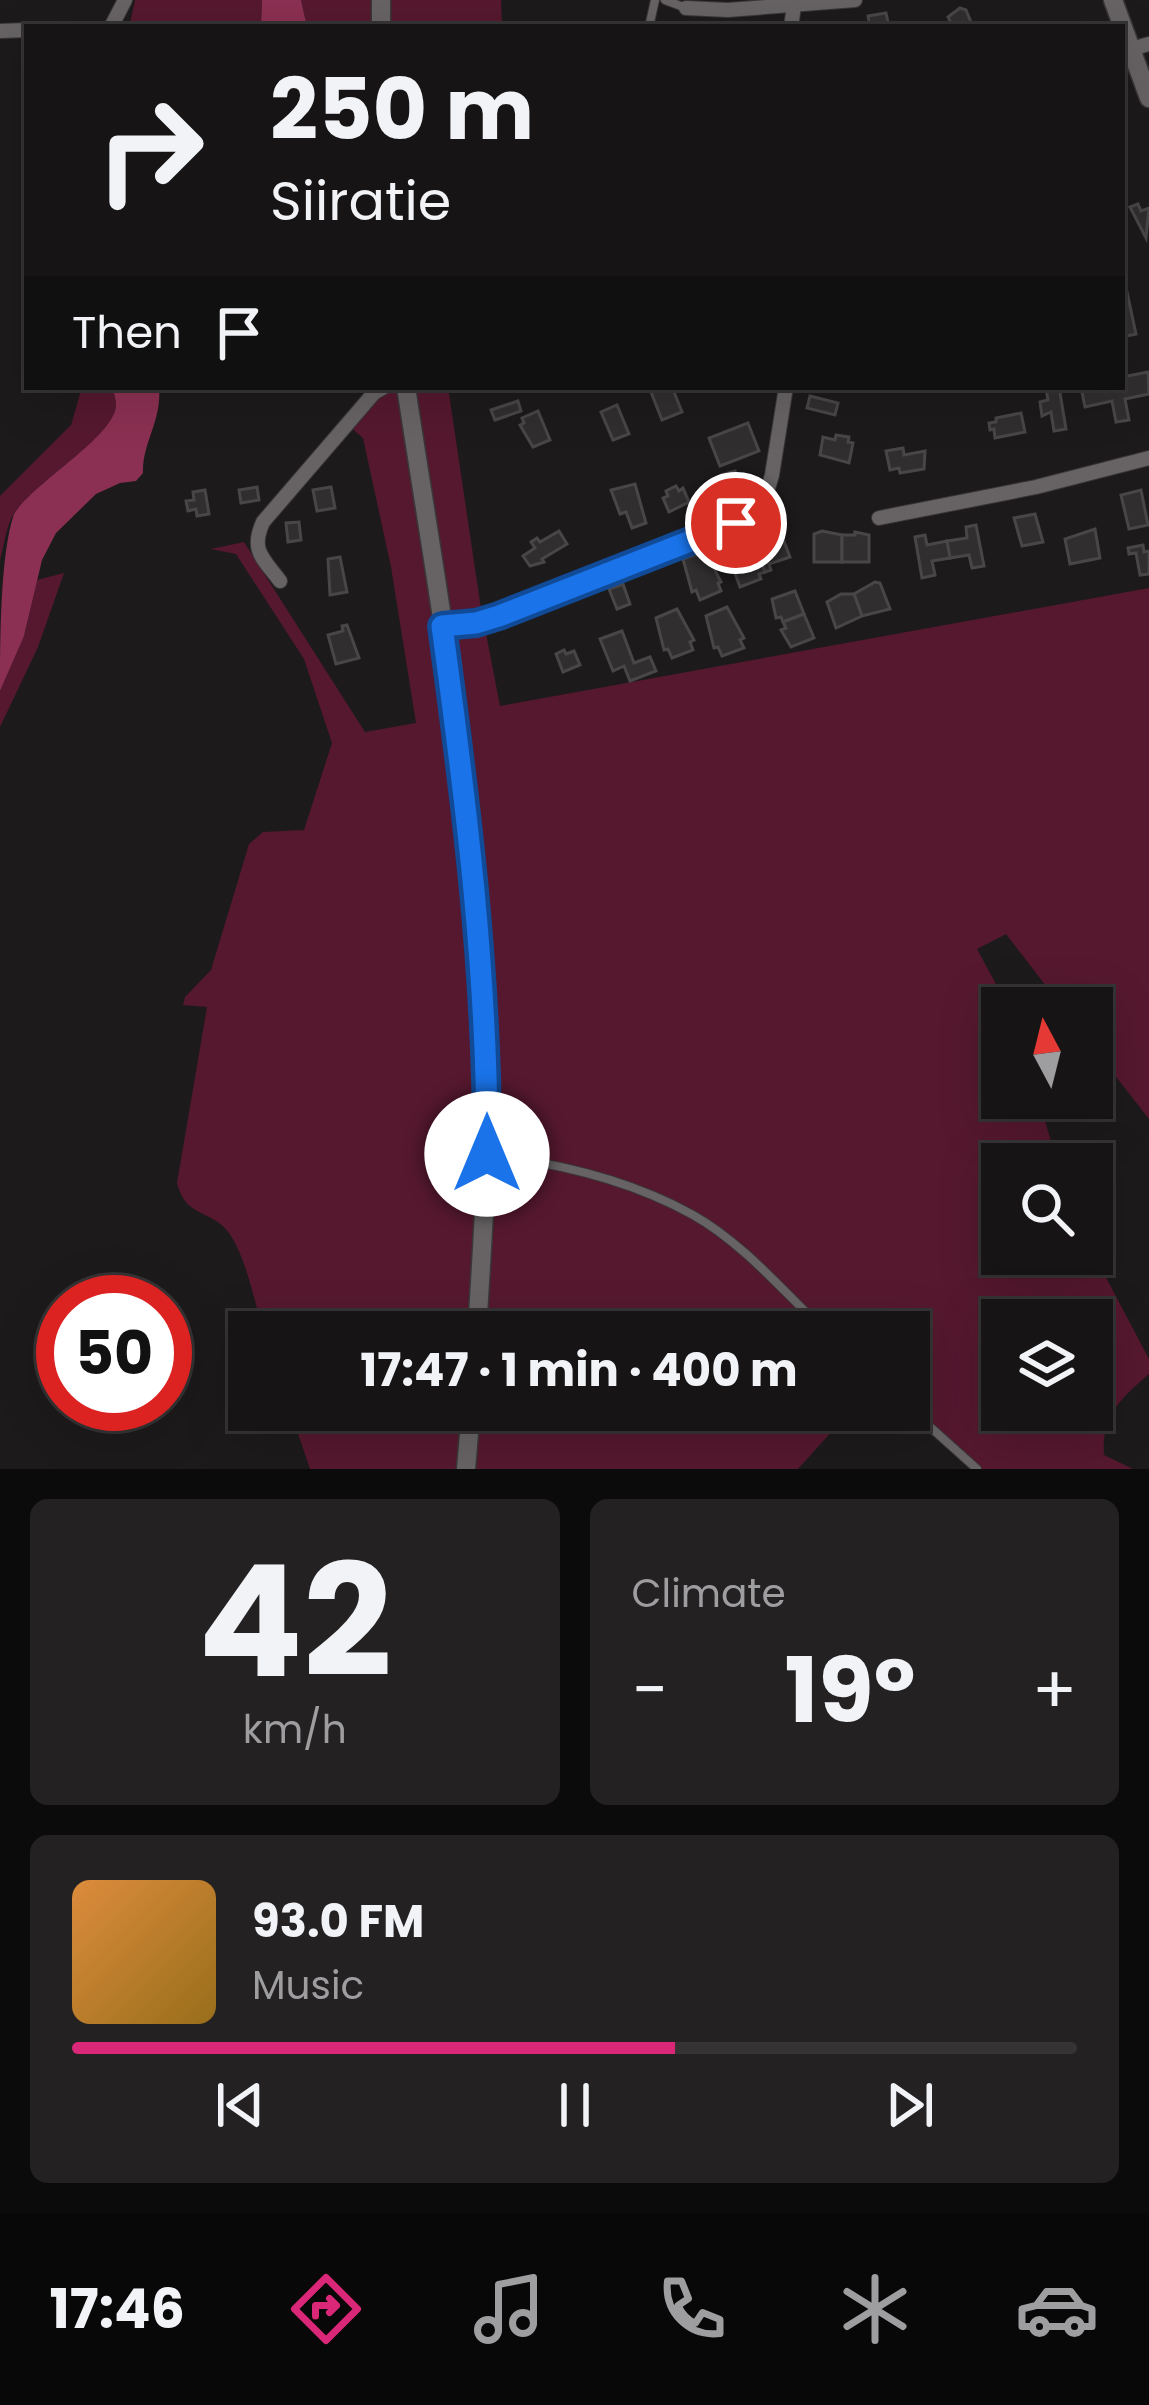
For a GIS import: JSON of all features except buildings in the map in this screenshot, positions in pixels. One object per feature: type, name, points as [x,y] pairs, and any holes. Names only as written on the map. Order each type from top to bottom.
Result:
[{"type":"main road","points":[[1112,0],[1140,46],[1149,98]]},
{"type":"main road","points":[[406,390],[480,932],[487,1039],[487,1154],[478,1311]]},
{"type":"main road","points":[[466,1469],[469,1431]]},
{"type":"street","points":[[686,8],[856,0]]},
{"type":"street","points":[[791,24],[794,6]]},
{"type":"street","points":[[280,581],[255,539],[262,522],[379,390]]},
{"type":"street","points":[[442,626],[499,616],[736,523],[758,510],[772,475],[786,390]]},
{"type":"street","points":[[879,518],[1036,487],[1149,458]]},
{"type":"lane","points":[[665,0],[686,8]]},
{"type":"lane","points":[[701,24],[705,10]]},
{"type":"lane","points":[[487,1154],[606,1180],[696,1216],[804,1311]]},
{"type":"lane","points":[[930,1427],[977,1469]]},
{"type":"shaded area","points":[[135,0],[262,0],[261,24],[130,24]]},
{"type":"shaded area","points":[[262,0],[301,0],[306,24],[261,24]]},
{"type":"shaded area","points":[[301,0],[501,0],[502,24],[306,24]]},
{"type":"shaded area","points":[[81,390],[113,390],[116,406],[112,419],[23,502],[13,515],[0,560],[0,496],[71,425]]},
{"type":"shaded area","points":[[113,390],[159,390],[143,473],[136,481],[96,494],[56,533],[42,560],[24,636],[0,691],[3,575],[14,514],[102,432],[116,406]]},
{"type":"shaded area","points":[[382,390],[448,390],[500,706],[1149,588],[1149,1119],[1113,1073],[1113,987],[1047,987],[1006,934],[977,949],[998,987],[981,987],[981,1119],[1044,1119],[1052,1143],[981,1143],[981,1275],[1105,1275],[1149,1359],[1149,1374],[1113,1413],[1113,1299],[981,1299],[981,1431],[1106,1431],[1104,1455],[1133,1469],[977,1469],[930,1427],[930,1311],[258,1311],[229,1233],[187,1203],[177,1183],[207,1007],[183,1005],[211,970],[249,844],[263,832],[304,830],[332,743],[304,659],[236,554],[211,549],[244,542],[365,732],[416,723],[391,567],[363,438],[349,426]]},
{"type":"shaded area","points":[[64,573],[38,647],[0,727],[0,691],[25,633],[37,580]]},
{"type":"shaded area","points":[[297,1431],[832,1431],[798,1469],[310,1469]]},
{"type":"route","points":[[487,1154],[488,1059],[480,932],[442,626],[499,616],[736,523]]}]
